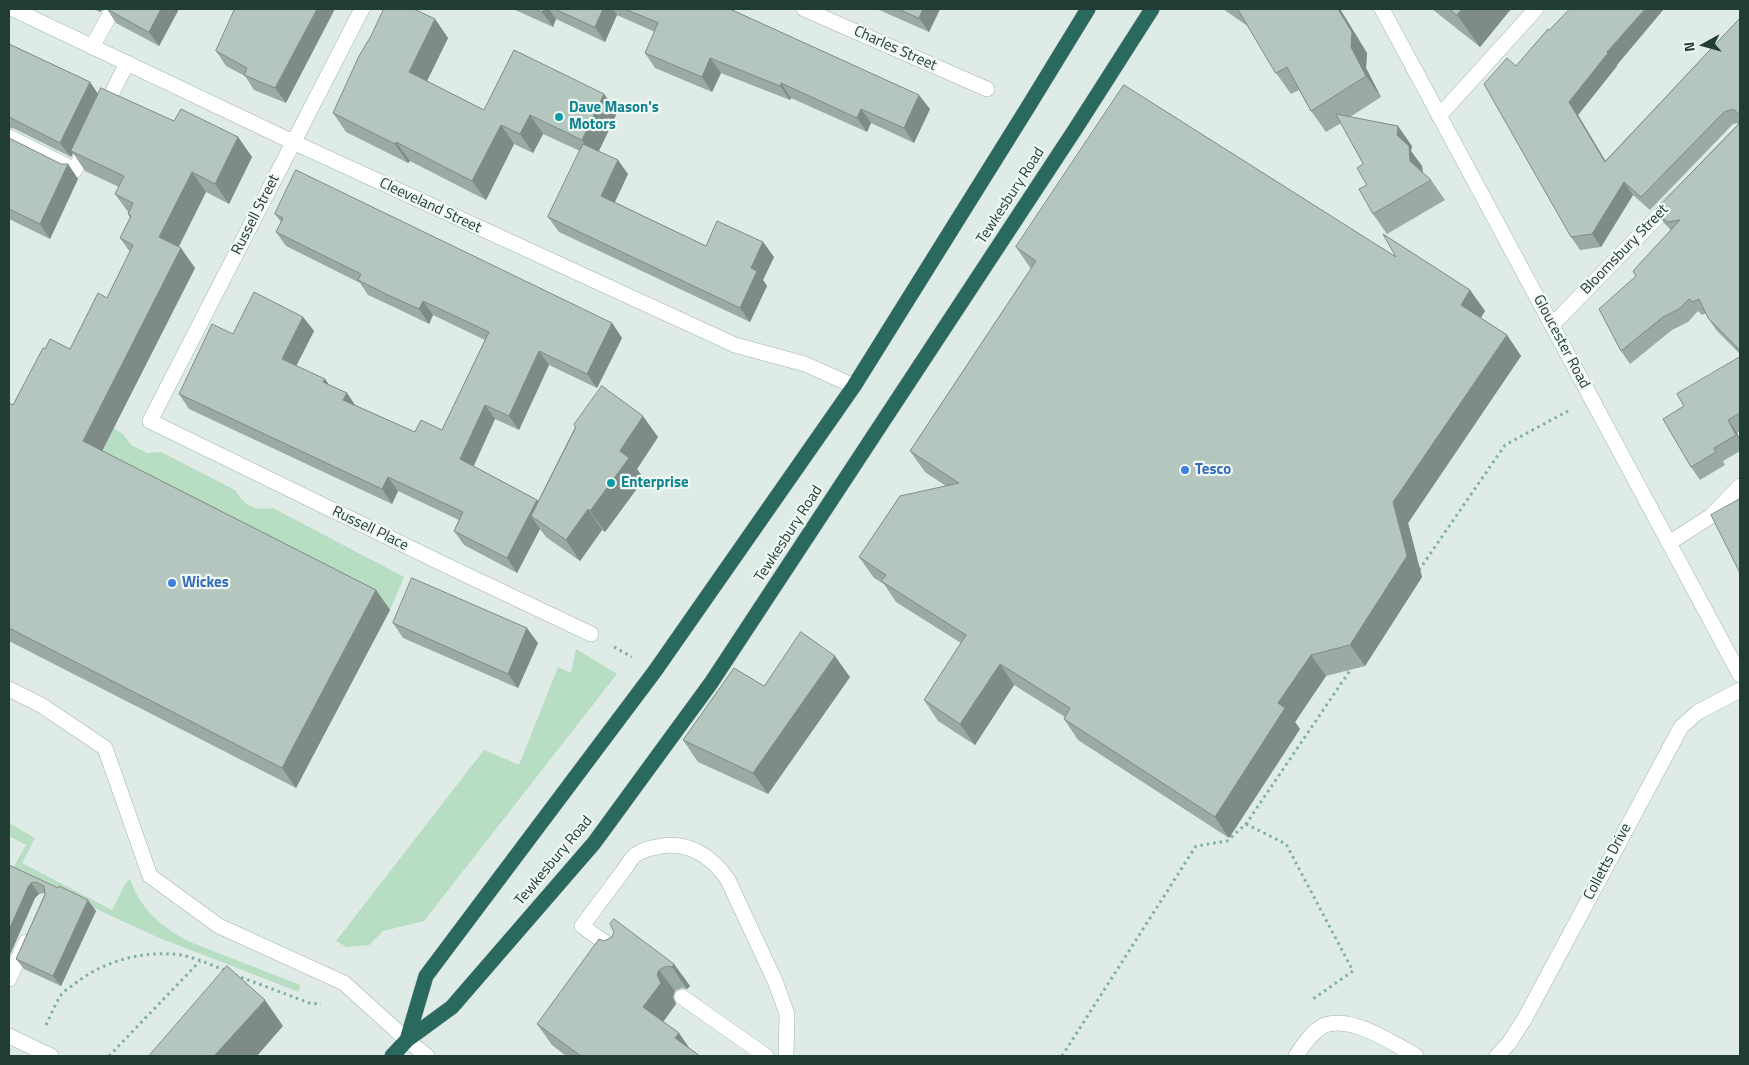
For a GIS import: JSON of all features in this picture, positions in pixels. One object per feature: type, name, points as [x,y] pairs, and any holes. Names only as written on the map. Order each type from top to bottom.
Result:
[{"type":"highway","name":"Tewkesbury Road","points":[[407,1040],[426,976],[655,671],[854,386],[1088,9]]},
{"type":"highway","name":"Tewkesbury Road","points":[[392,1056],[407,1040],[452,1008],[594,843],[711,683],[1076,128],[1152,9]]},
{"type":"street","name":"Cleeveland Street","points":[[13,9],[293,142],[735,345],[805,364],[854,386]]},
{"type":"street","points":[[92,47],[113,9]]},
{"type":"street","name":"Russell Street","points":[[150,421],[362,9]]},
{"type":"street","name":"Charles Street","points":[[804,9],[987,89]]},
{"type":"street","name":"Gloucester Road","points":[[1382,9],[1740,675]]},
{"type":"street","points":[[1439,116],[1536,9]]},
{"type":"street","points":[[9,136],[75,170],[127,63]]},
{"type":"street","name":"Bloomsbury Street","points":[[1552,325],[1680,194]]},
{"type":"street","name":"Russell Place","points":[[150,421],[591,634]]},
{"type":"street","points":[[1669,543],[1711,516],[1740,486]]},
{"type":"street","points":[[9,688],[41,705],[105,748],[150,876],[219,926],[344,983],[427,1056]]},
{"type":"street","name":"Colletts Drive","points":[[1497,1056],[1509,1043],[1525,1018],[1681,727],[1698,712],[1740,690]]},
{"type":"street","points":[[620,953],[582,926],[635,855],[650,848],[666,845],[682,846],[696,850],[709,858],[720,868],[728,880],[775,981],[787,1014],[786,1056]]},
{"type":"street","points":[[9,980],[32,928]]},
{"type":"street","points":[[682,997],[766,1056]]},
{"type":"street","points":[[1296,1056],[1305,1042],[1324,1026],[1338,1023],[1357,1026],[1388,1040],[1416,1056]]},
{"type":"street","points":[[9,1036],[51,1056]]},
{"type":"path","points":[[1418,572],[1505,445],[1591,398]]},
{"type":"path","points":[[591,634],[655,671]]},
{"type":"path","points":[[1062,1056],[1196,846],[1227,841],[1246,824],[1356,663]]},
{"type":"path","points":[[1246,824],[1286,844],[1353,971],[1311,1000]]},
{"type":"path","points":[[34,1048],[62,993],[98,968],[120,960],[145,955],[169,954],[200,961],[312,1004],[359,996]]},
{"type":"path","points":[[109,1056],[200,961]]},
{"type":"green space","points":[[105,423],[123,434],[131,445],[147,453],[161,452],[235,490],[246,504],[260,509],[273,508],[404,577],[390,610],[88,457]]},
{"type":"green space","points":[[576,649],[617,674],[424,921],[383,931],[369,945],[347,947],[336,941],[484,750],[519,765],[558,667],[571,673]]},
{"type":"green space","points":[[9,823],[35,838],[22,863],[112,910],[125,884],[130,879],[146,909],[161,924],[190,942],[300,985],[299,992],[157,937],[12,870],[26,845],[9,836]]},
{"type":"building","points":[[107,9],[161,9],[149,32]]},
{"type":"building","points":[[235,9],[317,9],[275,88],[244,75],[247,68],[216,51]]},
{"type":"building","points":[[384,9],[414,9],[435,19],[409,72],[484,110],[514,50],[604,94],[582,140],[530,115],[520,134],[501,125],[472,181],[396,142],[395,144],[333,113],[359,56]]},
{"type":"building","points":[[555,9],[603,9],[595,27]]},
{"type":"building","points":[[625,9],[730,9],[919,95],[904,128],[861,109],[857,118],[781,83],[780,86],[710,58],[702,77],[645,53],[658,23]]},
{"type":"building","points":[[899,9],[923,9],[919,18]]},
{"type":"building","points":[[1238,9],[1338,9],[1352,32],[1351,47],[1366,76],[1311,111],[1287,67],[1276,73]]},
{"type":"building","points":[[1450,9],[1462,9],[1457,15]]},
{"type":"building","points":[[1570,9],[1645,9],[1607,52],[1569,102],[1605,162],[1740,18],[1740,115],[1733,109],[1724,112],[1641,197],[1624,182],[1592,234],[1571,237],[1484,84],[1507,58],[1516,66],[1548,29]]},
{"type":"building","points":[[9,44],[90,82],[60,143],[9,117]]},
{"type":"building","name":"Tesco","points":[[1124,85],[1396,257],[1383,234],[1470,290],[1461,305],[1507,335],[1393,502],[1407,556],[1350,645],[1311,655],[1278,703],[1285,708],[1215,817],[1064,719],[1070,708],[1000,664],[960,724],[924,700],[966,635],[881,581],[886,575],[859,557],[900,496],[959,483],[910,451],[1036,261],[1016,247]]},
{"type":"building","name":"Wickes","points":[[101,88],[174,121],[181,109],[238,137],[215,184],[192,172],[159,237],[181,248],[83,441],[376,590],[282,768],[9,628],[9,403],[13,405],[43,348],[45,349],[50,339],[70,349],[98,293],[107,298],[133,245],[120,238],[131,216],[128,214],[133,203],[115,194],[124,176],[71,151]]},
{"type":"building","points":[[1336,114],[1398,126],[1397,135],[1409,146],[1410,161],[1431,180],[1373,214],[1359,189],[1367,185],[1357,168],[1363,164]]},
{"type":"building","points":[[1740,120],[1740,350],[1708,318],[1699,299],[1693,302],[1689,299],[1679,309],[1663,317],[1621,351],[1599,309],[1636,276],[1633,271],[1680,220],[1667,222],[1655,210],[1738,125]]},
{"type":"building","points":[[9,138],[61,164],[68,164],[40,224],[9,209]]},
{"type":"building","points":[[583,144],[618,160],[601,196],[706,246],[717,221],[763,242],[751,268],[757,271],[740,308],[548,217]]},
{"type":"building","points":[[296,170],[612,323],[587,374],[539,351],[509,416],[485,405],[460,459],[537,500],[507,558],[454,531],[463,512],[388,477],[382,489],[179,394],[212,324],[233,334],[254,292],[303,317],[282,359],[325,379],[323,382],[347,393],[343,400],[415,432],[421,420],[442,430],[489,332],[423,301],[419,309],[388,295],[358,280],[361,274],[276,232],[283,218],[275,214]]},
{"type":"building","points":[[1740,357],[1740,413],[1728,420],[1736,435],[1714,448],[1716,452],[1691,467],[1663,419],[1684,406],[1677,394]]},
{"type":"building","points":[[602,386],[643,416],[620,451],[629,458],[566,540],[531,516],[576,427],[574,425]]},
{"type":"building","points":[[1740,499],[1740,573],[1711,515]]},
{"type":"building","points":[[412,578],[527,628],[508,674],[393,623]]},
{"type":"building","points":[[801,632],[835,656],[753,773],[683,740],[734,668],[764,686]]},
{"type":"building","points":[[9,865],[88,900],[53,976],[16,959],[45,895],[44,886],[36,882],[31,883],[9,930]]},
{"type":"building","points":[[614,919],[674,964],[672,967],[667,966],[659,970],[657,975],[661,983],[643,1007],[679,1033],[675,1038],[700,1056],[581,1056],[537,1024],[599,939],[604,941],[612,937],[614,932],[610,924]]},
{"type":"building","points":[[227,966],[265,1000],[214,1056],[149,1056]]},
{"type":"place","name":"Dave Mason's Motors","points":[[559,117]]},
{"type":"place","name":"Tesco","points":[[1185,470]]},
{"type":"place","name":"Enterprise","points":[[611,483]]},
{"type":"place","name":"Wickes","points":[[172,583]]}]
